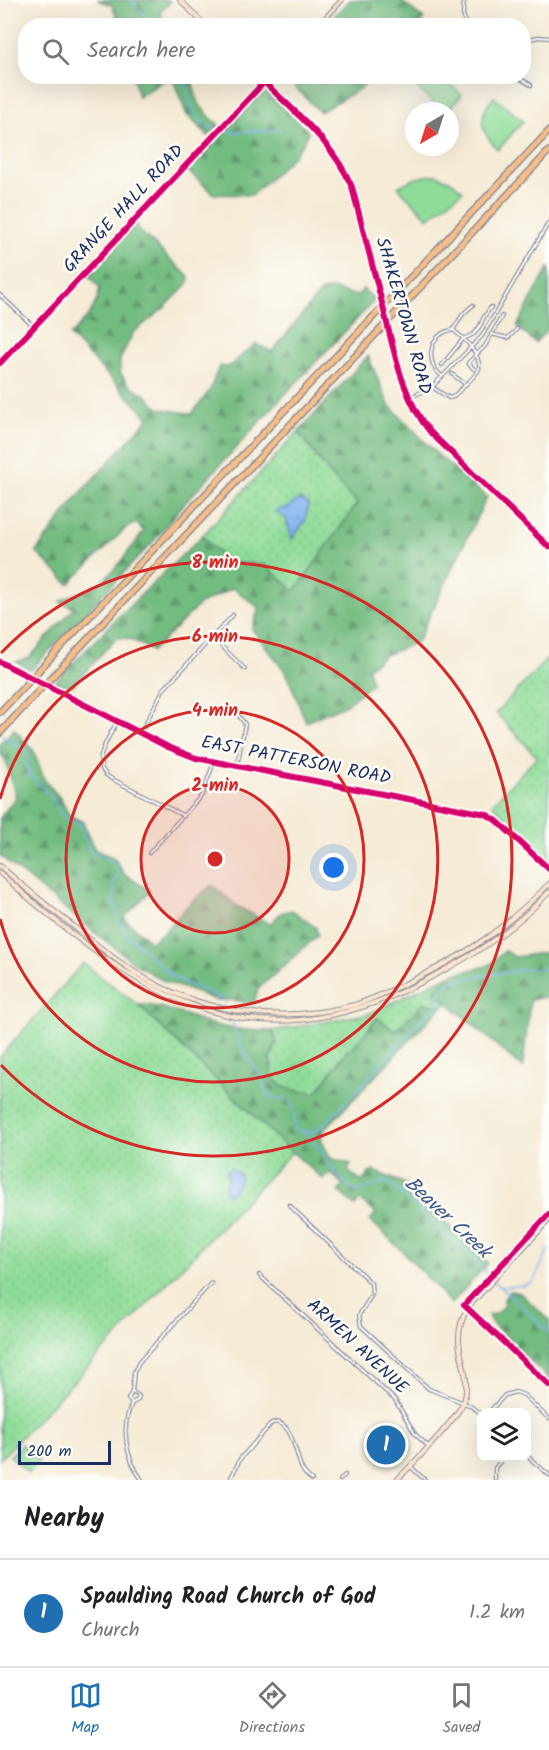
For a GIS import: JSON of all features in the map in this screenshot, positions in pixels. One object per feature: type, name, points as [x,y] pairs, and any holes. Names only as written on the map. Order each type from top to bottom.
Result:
[{"type":"highway","points":[[0,712],[549,131]]},
{"type":"highway","points":[[0,733],[549,152]]},
{"type":"street","points":[[180,0],[198,18]]},
{"type":"street","points":[[325,18],[342,0]]},
{"type":"street","points":[[464,0],[464,18]]},
{"type":"street","points":[[531,39],[549,38]]},
{"type":"street","name":"GRANGE HALL ROAD","points":[[0,363],[263,84]]},
{"type":"street","name":"SHAKERTOWN ROAD","points":[[265,84],[328,145],[344,168],[352,187],[409,398],[419,416],[431,433],[549,547]]},
{"type":"street","points":[[409,398],[432,387],[489,326],[549,222]]},
{"type":"street","points":[[0,295],[34,327]]},
{"type":"street","points":[[453,330],[463,314],[473,304]]},
{"type":"street","points":[[442,365],[463,339],[474,334],[491,307]]},
{"type":"street","points":[[475,370],[468,363],[485,346],[502,316]]},
{"type":"street","points":[[491,334],[508,338],[517,328]]},
{"type":"street","points":[[432,387],[449,398],[453,397],[476,375],[479,368],[476,355],[471,347],[453,330],[448,330],[431,347],[430,360],[434,369],[442,376]]},
{"type":"street","points":[[452,374],[465,384]]},
{"type":"street","points":[[140,733],[163,690],[233,615]]},
{"type":"street","points":[[212,637],[245,669]]},
{"type":"street","name":"EAST PATTERSON ROAD","points":[[0,662],[181,753],[237,767],[486,814],[497,821],[549,870]]},
{"type":"street","points":[[224,711],[239,716],[245,724],[237,767]]},
{"type":"street","points":[[117,722],[100,758],[100,766],[104,774],[184,816]]},
{"type":"street","points":[[149,853],[204,792],[214,762]]},
{"type":"street","points":[[0,866],[84,935],[134,972],[162,988],[216,1007],[243,1012],[284,1015],[331,1010],[356,1004],[392,990],[446,964],[491,936],[523,910],[549,884]]},
{"type":"street","points":[[0,873],[48,914],[121,970],[167,996],[218,1014],[270,1021],[301,1020],[342,1014],[392,997],[469,958],[496,940],[528,915],[549,892]]},
{"type":"street","points":[[289,1205],[371,1283],[372,1295],[359,1315],[361,1326],[429,1389],[464,1403],[477,1411]]},
{"type":"street","points":[[397,1480],[457,1415],[464,1403],[466,1386],[458,1332],[468,1307],[549,1220]]},
{"type":"street","name":"ARMEN AVENUE","points":[[259,1275],[395,1400],[415,1434],[428,1446]]},
{"type":"street","points":[[132,1403],[128,1399],[132,1392],[134,1372],[139,1362],[212,1283]]},
{"type":"street","points":[[132,1392],[139,1396],[138,1400],[132,1403],[126,1420],[126,1441],[133,1465],[142,1480]]},
{"type":"street","points":[[493,1408],[505,1395],[516,1392],[524,1395],[549,1419]]},
{"type":"street","points":[[230,1480],[240,1459],[272,1424],[278,1422],[291,1434],[302,1468],[312,1480]]},
{"type":"street","points":[[531,1459],[549,1475]]},
{"type":"street","points":[[495,1480],[495,1468],[500,1462]]},
{"type":"street","points":[[410,1466],[425,1480]]},
{"type":"street","points":[[340,1480],[345,1475]]},
{"type":"green space","points":[[97,0],[168,0],[170,2],[160,12],[163,18],[117,18],[112,5]]},
{"type":"green space","points":[[350,0],[400,0],[423,18],[332,18]]},
{"type":"green space","points":[[135,84],[158,84],[138,97]]},
{"type":"green space","points":[[175,84],[193,84],[200,104],[219,125],[208,136],[187,115]]},
{"type":"green space","points":[[292,84],[366,84],[364,86],[320,112]]},
{"type":"green space","points":[[413,84],[450,84],[462,95],[455,102],[432,102]]},
{"type":"green space","points":[[265,90],[308,131],[306,138],[293,155],[252,195],[214,194],[188,171]]},
{"type":"green space","points":[[494,97],[523,121],[498,150],[487,137],[482,124],[484,111]]},
{"type":"green space","points":[[436,175],[451,181],[463,191],[428,218],[398,187],[416,178]]},
{"type":"green space","points":[[137,224],[140,231],[189,277],[188,284],[163,309],[133,333],[120,360],[120,373],[130,386],[145,394],[158,408],[192,414],[210,390],[219,366],[228,367],[256,344],[272,352],[321,291],[332,289],[357,296],[363,289],[375,300],[184,504],[152,543],[31,670],[16,662],[29,658],[74,608],[60,602],[100,583],[121,561],[144,531],[136,523],[126,528],[69,584],[36,552],[77,497],[149,418],[70,336],[89,315],[98,296],[100,288],[89,276]]},
{"type":"green space","points":[[549,267],[549,328],[535,343],[517,326]]},
{"type":"green space","points":[[368,356],[389,405],[438,455],[487,497],[417,642],[385,655],[368,668],[372,683],[348,703],[306,722],[286,672],[252,629],[259,608],[233,588],[200,604],[152,651],[130,639],[115,639],[73,686],[54,683],[202,536],[226,560],[265,565],[295,591],[357,504],[335,480],[298,432]]},
{"type":"green space","points":[[298,432],[335,480],[358,503],[295,592],[265,565],[226,560],[202,536]]},
{"type":"green space","points":[[549,657],[549,861],[492,804],[537,757],[496,713]]},
{"type":"green space","points":[[14,729],[33,750],[45,781],[60,798],[69,815],[83,822],[95,850],[114,858],[124,874],[150,891],[124,918],[151,942],[167,929],[190,903],[212,885],[237,906],[270,924],[281,913],[292,910],[316,928],[318,935],[258,989],[254,1004],[216,1000],[164,981],[137,965],[0,856],[0,818],[16,797],[5,759],[0,754],[0,743]]},
{"type":"green space","points":[[505,951],[515,957],[549,952],[549,996],[530,1000],[523,1068],[434,991],[452,974],[488,966]]},
{"type":"green space","points":[[83,963],[138,1005],[292,1152],[0,1459],[0,1057]]},
{"type":"green space","points":[[452,974],[434,991],[447,1003],[442,1006],[424,1003],[395,1031],[377,1018],[359,1041],[347,1051],[316,1093],[289,1089],[274,1078],[271,1057],[276,1042],[272,1031],[368,1014]]},
{"type":"green space","points":[[424,1003],[442,1006],[324,1130],[321,1138],[330,1158],[351,1164],[348,1171],[362,1182],[369,1173],[374,1171],[405,1184],[488,1263],[451,1304],[370,1220],[376,1214],[360,1200],[355,1206],[339,1191],[344,1186],[331,1173],[323,1179],[292,1152],[138,1005],[166,1009],[226,1028],[272,1031],[276,1042],[271,1057],[274,1078],[289,1089],[316,1093],[347,1051],[359,1041],[377,1018],[395,1031]]},
{"type":"green space","points":[[510,1291],[520,1293],[549,1320],[549,1379],[492,1323],[488,1315],[496,1314],[504,1305],[504,1299]]},
{"type":"green space","points":[[22,1444],[39,1461],[28,1473],[10,1456]]},
{"type":"water","points":[[299,499],[308,504],[305,521],[292,539],[286,518],[275,511],[289,507]]},
{"type":"water","points":[[231,1168],[241,1176],[233,1192],[227,1194],[224,1190],[228,1177],[226,1174]]},
{"type":"waterway","points":[[130,0],[148,18]]},
{"type":"waterway","points":[[187,84],[190,101],[197,116],[208,126],[217,129]]},
{"type":"waterway","points":[[222,130],[236,132],[281,130]]},
{"type":"waterway","name":"Beaver Creek","points":[[2,735],[27,751],[28,773],[53,799],[63,817],[81,824],[90,851],[114,862],[119,871],[114,885],[114,901],[119,921],[128,935],[174,978],[223,999],[226,1006]]},
{"type":"waterway","points":[[303,1131],[313,1132],[321,1127],[349,1099],[429,1011],[438,1007],[439,993],[449,983],[460,979],[529,969],[549,969]]},
{"type":"waterway","name":"Beaver Creek","points":[[230,1016],[243,1051],[259,1073],[267,1094],[275,1099],[287,1098],[293,1106],[295,1129],[314,1143],[340,1178],[356,1192],[387,1181],[467,1253],[491,1278]]},
{"type":"waterway","points":[[499,1287],[522,1286],[533,1282],[549,1249]]},
{"type":"waterway","name":"Beaver Creek","points":[[495,1282],[549,1332]]},
{"type":"cycle path","points":[[0,363],[262,84]]},
{"type":"cycle path","points":[[266,84],[323,141],[344,170],[352,187],[398,367],[420,419],[431,433],[549,547]]},
{"type":"cycle path","points":[[0,662],[168,747],[196,758],[486,814],[497,821],[549,869]]},
{"type":"cycle path","points":[[549,1214],[464,1305],[549,1385]]},
{"type":"place","name":"Spaulding Road Church of God","points":[[386,1445]]}]
